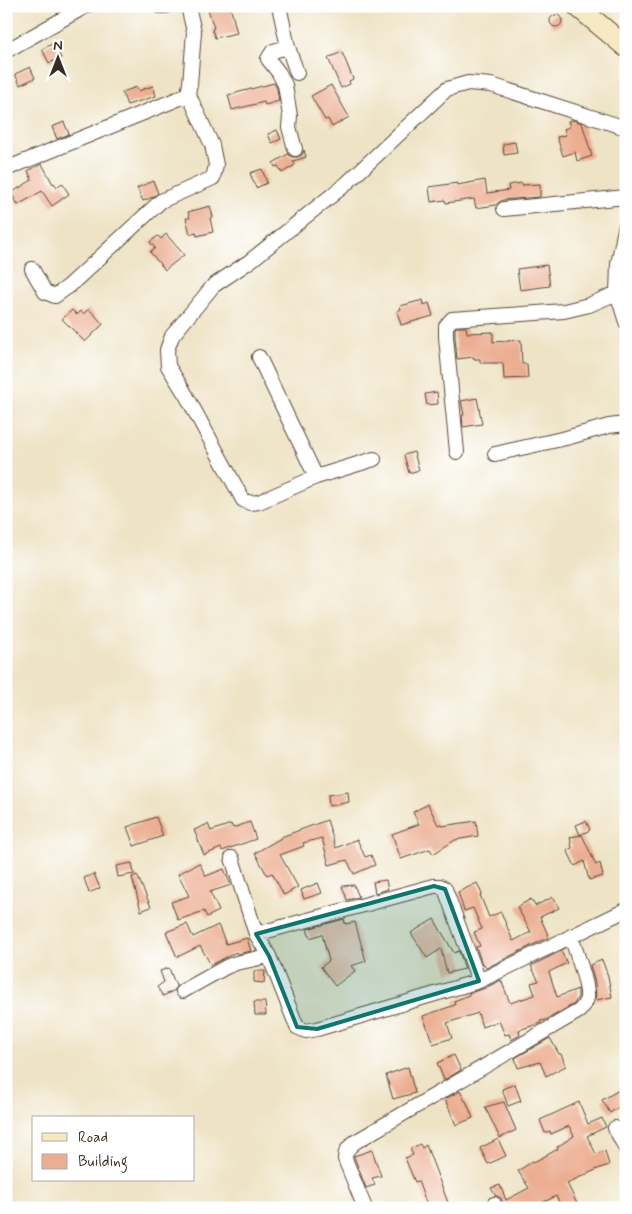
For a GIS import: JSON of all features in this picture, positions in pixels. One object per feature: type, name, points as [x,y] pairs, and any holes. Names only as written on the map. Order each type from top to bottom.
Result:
[{"type":"main road","points":[[577,6],[626,47]]},
{"type":"street","points":[[6,51],[86,6]]},
{"type":"street","points":[[158,6],[166,6]]},
{"type":"street","points":[[32,269],[45,292],[55,296],[69,286],[161,202],[214,178],[216,166],[212,145],[188,92],[194,32],[188,6]]},
{"type":"street","points":[[279,6],[288,47],[297,73]]},
{"type":"street","points":[[288,47],[272,51],[268,59],[279,73],[285,86],[290,116],[289,127],[295,149]]},
{"type":"street","points":[[374,459],[316,477],[259,502],[250,503],[243,500],[186,395],[168,366],[167,350],[172,336],[213,286],[250,261],[346,184],[447,90],[468,83],[490,85],[626,128]]},
{"type":"street","points":[[6,168],[180,98],[188,92]]},
{"type":"street","points":[[504,209],[626,197]]},
{"type":"street","points":[[626,224],[618,264],[617,293],[626,322]]},
{"type":"street","points":[[456,452],[446,337],[446,326],[452,319],[564,311],[589,305],[617,293]]},
{"type":"street","points":[[260,357],[316,477]]},
{"type":"street","points":[[495,454],[566,438],[608,426],[626,424]]},
{"type":"street","points":[[232,858],[256,934],[269,956],[297,1027],[306,1031],[479,981],[626,910]]},
{"type":"street","points":[[256,934],[434,886],[440,886],[445,889],[479,981]]},
{"type":"street","points":[[366,1208],[345,1159],[348,1148],[355,1142],[580,1011],[584,1006],[587,998],[587,987],[571,936]]},
{"type":"street","points":[[183,991],[226,967],[269,956]]},
{"type":"street","points":[[615,1128],[626,1149]]},
{"type":"highlighted area","points":[[434,886],[445,889],[479,981],[317,1029],[297,1027],[269,956],[256,934]]},
{"type":"building","points":[[207,6],[230,6],[237,33],[215,38]]},
{"type":"building","points":[[554,15],[558,15],[562,21],[558,27],[554,27],[550,23],[550,19]]},
{"type":"building","points":[[54,43],[61,58],[49,63],[42,49]]},
{"type":"building","points":[[342,52],[353,79],[349,81],[350,84],[341,88],[328,58]]},
{"type":"building","points":[[30,67],[35,78],[20,85],[15,74]]},
{"type":"building","points":[[274,83],[277,88],[279,101],[265,105],[264,102],[232,110],[228,95]]},
{"type":"building","points":[[331,85],[349,117],[332,127],[328,119],[325,120],[311,96]]},
{"type":"building","points":[[153,86],[156,96],[127,105],[122,92],[137,87],[138,91]]},
{"type":"building","points":[[572,120],[582,123],[592,156],[577,161],[575,152],[563,156],[557,137],[566,135],[564,129],[570,127],[568,121]]},
{"type":"building","points":[[64,122],[69,134],[57,139],[52,127]]},
{"type":"building","points":[[277,130],[281,139],[272,143],[268,134]]},
{"type":"building","points":[[515,142],[517,153],[504,155],[503,144]]},
{"type":"building","points":[[304,150],[306,157],[293,161],[295,165],[282,173],[278,166],[275,167],[273,163],[288,154],[292,157],[298,157],[302,155]]},
{"type":"building","points":[[42,164],[53,184],[57,187],[62,183],[69,194],[52,206],[42,191],[18,205],[11,193],[32,180],[28,171]]},
{"type":"building","points":[[262,169],[267,183],[256,188],[250,173]]},
{"type":"building","points":[[485,180],[487,193],[509,190],[508,185],[522,183],[522,185],[540,184],[540,197],[503,200],[496,205],[476,208],[474,199],[446,203],[445,200],[431,202],[429,187]]},
{"type":"building","points":[[153,181],[158,193],[143,201],[137,188]]},
{"type":"building","points":[[210,206],[213,217],[210,218],[213,232],[197,236],[196,232],[190,234],[186,218],[190,218],[188,212]]},
{"type":"building","points":[[166,234],[184,255],[165,270],[150,252],[155,248],[150,242],[158,236],[161,239]]},
{"type":"building","points":[[547,265],[550,286],[520,290],[517,269]]},
{"type":"building","points":[[423,300],[424,305],[429,303],[433,316],[401,325],[397,311],[401,309],[400,306]]},
{"type":"building","points":[[89,309],[103,324],[85,342],[62,319],[72,310],[77,315],[81,311],[83,314]]},
{"type":"building","points":[[456,327],[466,327],[467,333],[493,332],[493,342],[521,340],[522,364],[527,364],[528,378],[504,379],[503,363],[480,363],[480,359],[474,359],[474,357],[457,359]]},
{"type":"building","points":[[437,392],[438,404],[427,405],[425,394]]},
{"type":"building","points":[[477,398],[482,424],[463,427],[462,416],[464,415],[461,401]]},
{"type":"building","points":[[414,452],[419,470],[409,473],[404,455]]},
{"type":"building","points":[[348,792],[349,802],[329,806],[328,795]]},
{"type":"building","points":[[428,804],[438,825],[476,821],[478,836],[455,840],[433,854],[430,849],[401,859],[392,834],[419,824],[413,812]]},
{"type":"building","points":[[156,817],[163,836],[134,846],[127,827]]},
{"type":"building","points":[[327,820],[336,848],[357,839],[365,857],[371,855],[375,865],[354,874],[347,860],[329,865],[322,838],[303,843],[304,846],[280,855],[298,887],[284,895],[272,873],[267,875],[255,853],[281,837]]},
{"type":"building","points":[[586,821],[590,830],[580,835],[576,825]]},
{"type":"building","points":[[250,822],[256,839],[222,851],[221,848],[204,855],[194,830],[208,824],[211,831],[231,824],[233,828]]},
{"type":"building","points":[[582,835],[596,865],[600,863],[603,876],[589,880],[584,861],[575,866],[567,850],[572,848],[570,837]]},
{"type":"building","points":[[132,863],[134,874],[118,877],[116,866]]},
{"type":"building","points":[[199,863],[206,876],[224,869],[231,885],[210,892],[219,911],[207,917],[204,911],[178,920],[171,902],[189,896],[178,874]]},
{"type":"building","points":[[94,874],[100,888],[89,893],[84,878]]},
{"type":"building","points":[[137,875],[151,907],[141,911],[132,877]]},
{"type":"building","points":[[386,880],[388,889],[375,893],[373,882]]},
{"type":"building","points":[[318,883],[322,893],[304,899],[301,890]]},
{"type":"building","points":[[477,883],[489,917],[501,912],[513,941],[531,932],[517,907],[531,899],[535,906],[553,897],[559,908],[540,917],[549,937],[486,968],[482,964],[476,947],[480,946],[474,932],[482,929],[473,908],[464,911],[458,892]]},
{"type":"building","points":[[354,885],[359,897],[347,900],[342,886]]},
{"type":"building","points":[[344,919],[345,924],[355,922],[366,961],[351,966],[355,971],[335,986],[321,967],[329,961],[322,934],[310,938],[307,929]]},
{"type":"building","points":[[434,919],[454,953],[459,951],[465,969],[447,973],[441,949],[427,958],[411,933]]},
{"type":"building","points":[[187,924],[193,937],[218,925],[226,944],[247,938],[251,951],[237,954],[236,952],[211,965],[200,946],[177,957],[166,932]]},
{"type":"building","points":[[561,951],[567,963],[549,972],[557,997],[578,989],[578,997],[574,1004],[546,1020],[540,1021],[541,1023],[519,1030],[520,1035],[511,1040],[509,1034],[505,1035],[499,1021],[482,1027],[478,1013],[447,1023],[452,1038],[433,1044],[423,1016],[455,1005],[454,1001],[501,980],[510,1003],[535,995],[531,983],[539,981],[531,966]]},
{"type":"building","points":[[602,960],[608,976],[612,997],[596,1000],[595,983],[590,965]]},
{"type":"building","points":[[169,968],[176,986],[175,990],[163,996],[157,987],[164,982],[160,971]]},
{"type":"building","points":[[254,971],[265,971],[264,983],[254,982]]},
{"type":"building","points":[[254,1002],[265,1002],[266,1015],[255,1015]]},
{"type":"building","points":[[550,1038],[559,1054],[561,1054],[566,1066],[546,1076],[540,1062],[518,1068],[515,1058]]},
{"type":"building","points":[[454,1055],[461,1070],[444,1080],[437,1063]]},
{"type":"building","points":[[408,1067],[415,1093],[393,1099],[386,1075]]},
{"type":"building","points":[[515,1084],[521,1101],[508,1106],[502,1089]]},
{"type":"building","points":[[626,1086],[626,1102],[610,1113],[602,1100]]},
{"type":"building","points":[[460,1091],[473,1118],[456,1125],[445,1099]]},
{"type":"building","points":[[504,1102],[516,1130],[500,1138],[485,1107]]},
{"type":"building","points":[[579,1102],[588,1124],[602,1118],[606,1127],[587,1136],[596,1154],[605,1151],[609,1165],[567,1183],[579,1208],[562,1208],[556,1196],[532,1208],[504,1208],[501,1198],[495,1195],[491,1188],[500,1185],[506,1200],[529,1188],[518,1171],[533,1161],[558,1149],[557,1147],[574,1136],[569,1126],[551,1134],[550,1131],[545,1133],[540,1120]]},
{"type":"building","points":[[498,1139],[506,1156],[488,1164],[480,1148]]},
{"type":"building","points":[[420,1144],[422,1148],[426,1145],[450,1208],[428,1208],[418,1181],[415,1182],[405,1158],[413,1155],[410,1149]]},
{"type":"building","points":[[372,1150],[381,1176],[372,1178],[375,1185],[366,1188],[354,1156]]}]
